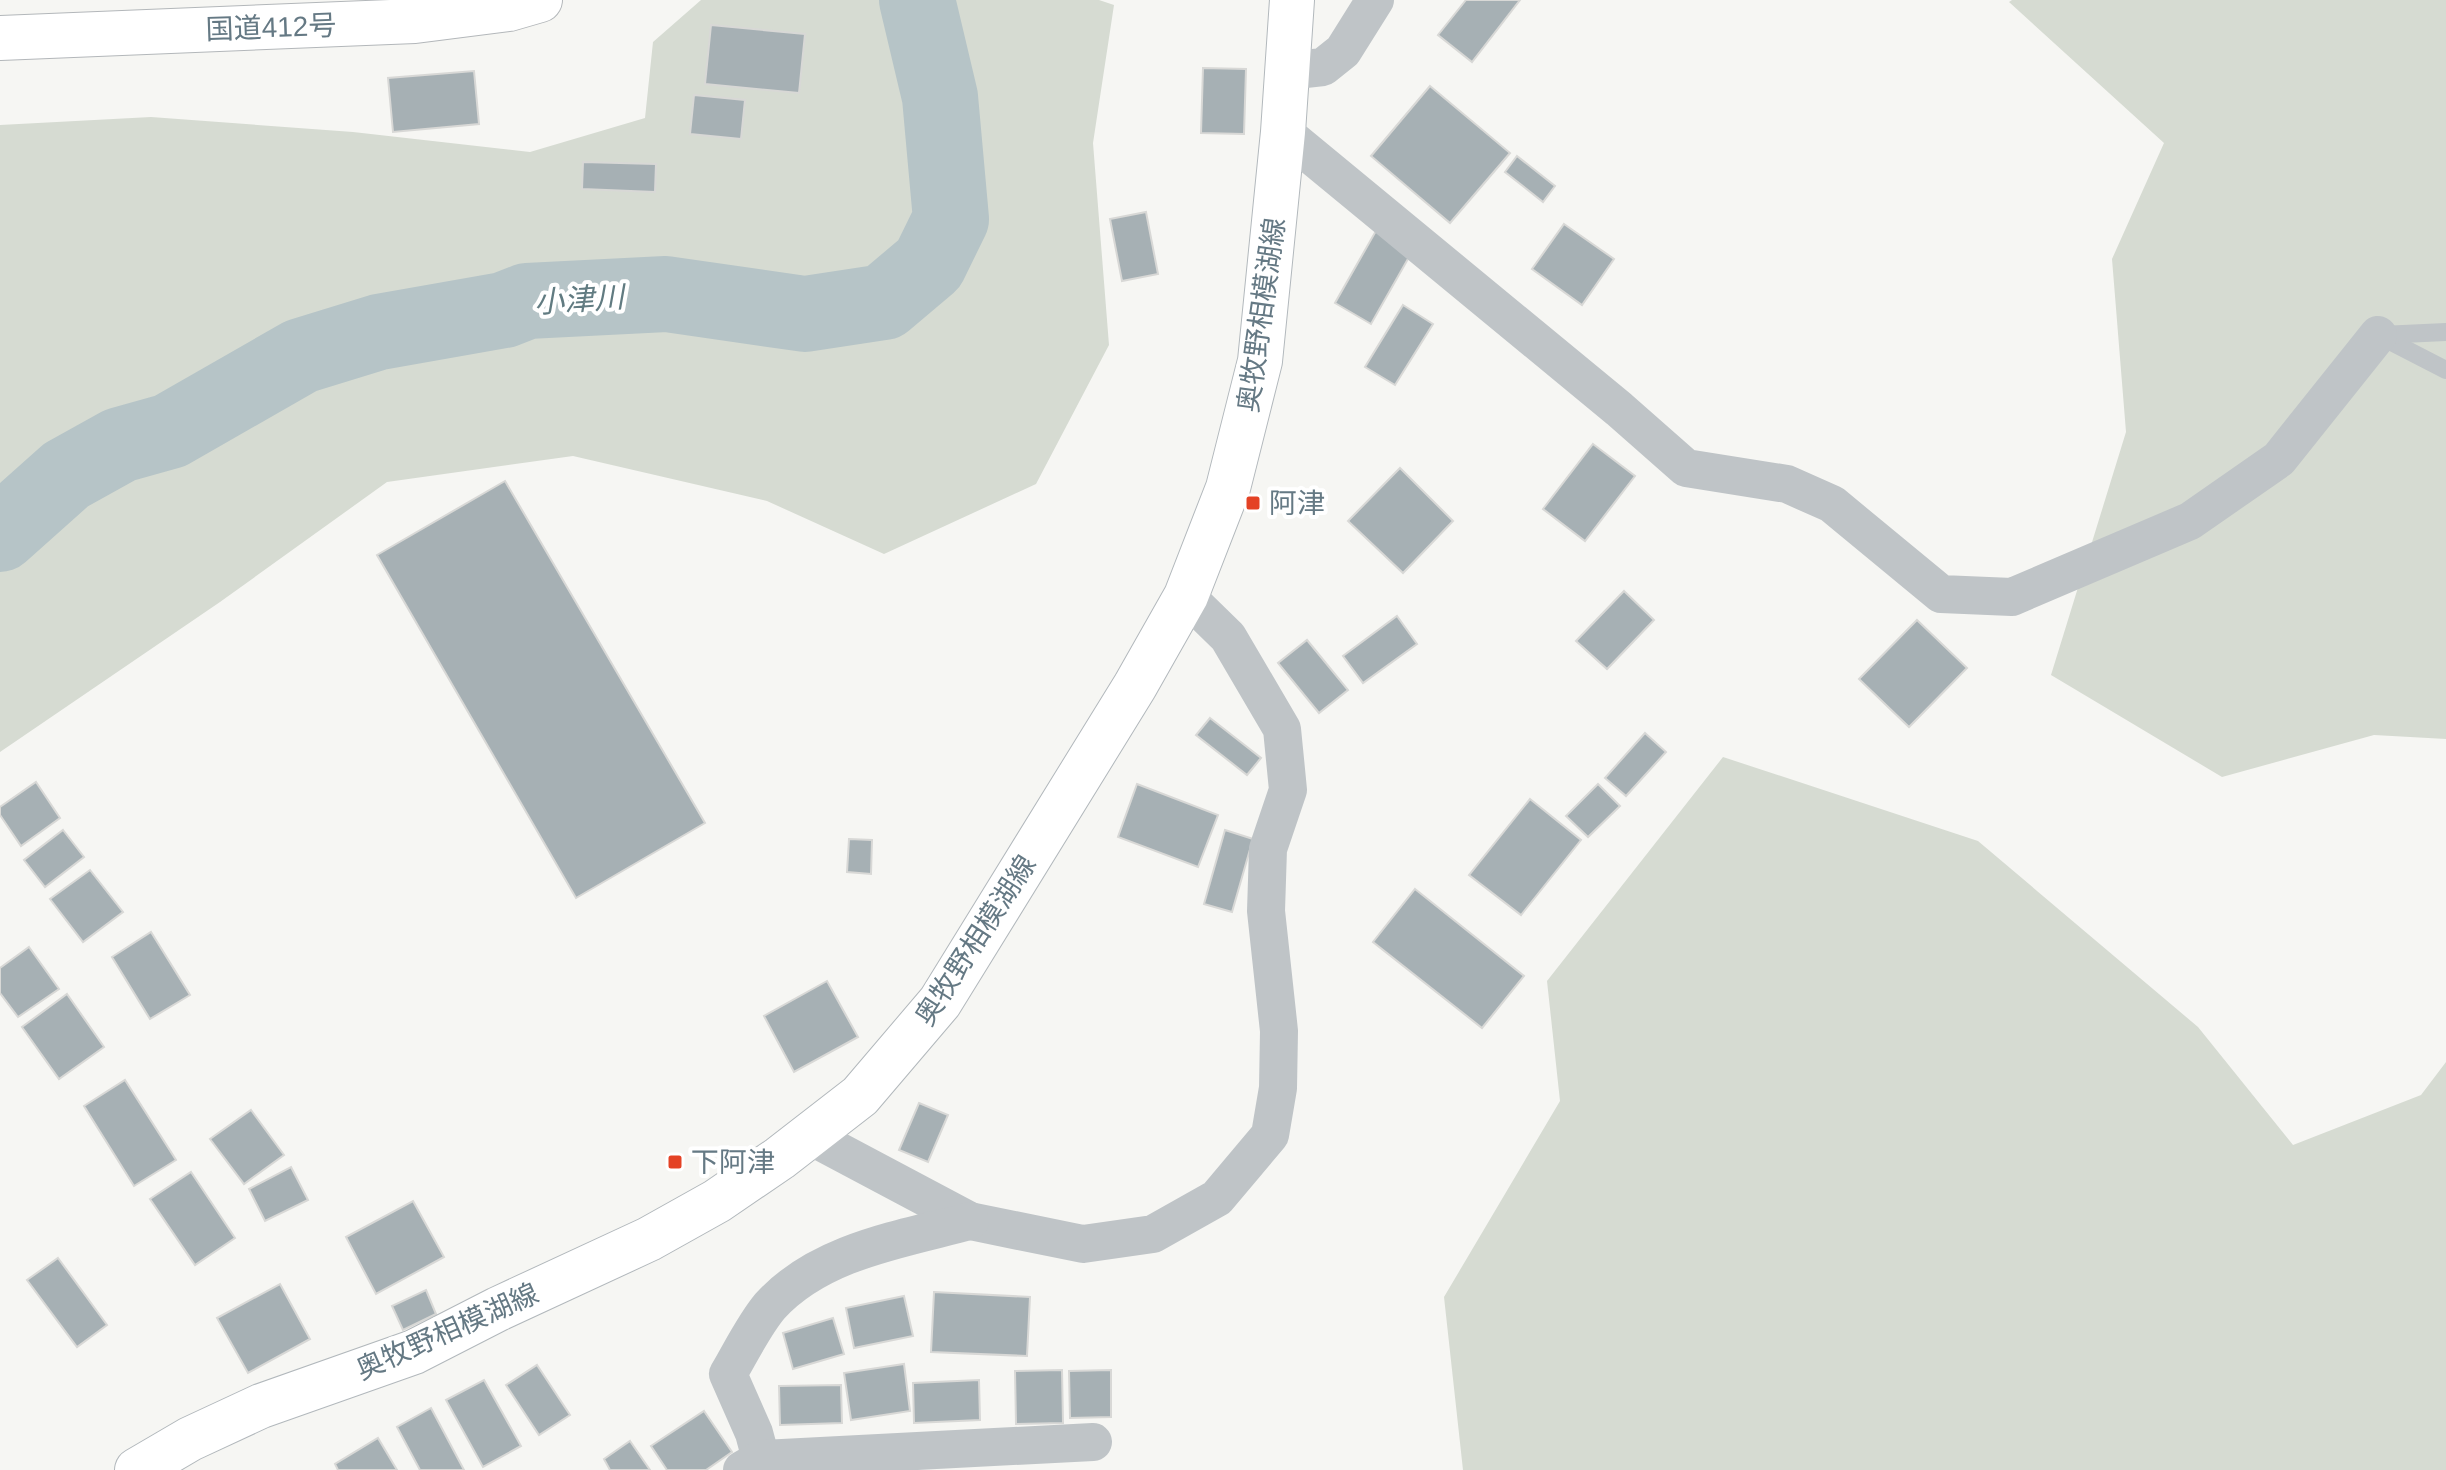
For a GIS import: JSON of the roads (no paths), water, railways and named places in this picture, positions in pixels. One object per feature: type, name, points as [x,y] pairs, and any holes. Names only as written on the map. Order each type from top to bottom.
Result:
[{"type":"main road","name":"国道412号","points":[[0,38],[415,21],[509,9],[540,0]]},
{"type":"main road","name":"奥牧野相模湖線","points":[[137,1470],[190,1439],[261,1406],[414,1352],[649,1239],[717,1201],[810,1136],[860,1096],[940,1002],[1135,686],[1186,596],[1228,488],[1260,361],[1283,132],[1292,0]]},
{"type":"street","points":[[1287,71],[1323,67],[1343,51],[1375,0]]},
{"type":"street","points":[[1283,132],[1619,409],[1686,468],[1787,484],[1832,504],[1941,594],[2012,597],[2190,521],[2279,459],[2378,335]]},
{"type":"street","points":[[810,1136],[970,1221],[1083,1244],[1153,1234],[1217,1198],[1270,1135],[1278,1088],[1279,1031],[1266,911],[1268,849],[1288,790],[1282,729],[1228,637],[1186,596]]},
{"type":"street","points":[[970,1221],[880,1244],[838,1259],[800,1281],[770,1307],[728,1374],[754,1433],[751,1464],[1093,1442]]},
{"type":"lane","points":[[2378,335],[2446,332]]},
{"type":"lane","points":[[2378,335],[2446,370]]},
{"type":"waterway","name":"小津川","points":[[0,534],[66,475],[120,445],[170,431],[301,356],[379,332],[504,310],[527,301],[666,294],[805,314],[884,302],[929,264],[951,219],[940,97],[917,0]]},
{"type":"place","name":"阿津","points":[[1253,503]]},
{"type":"place","name":"下阿津","points":[[675,1162]]}]
